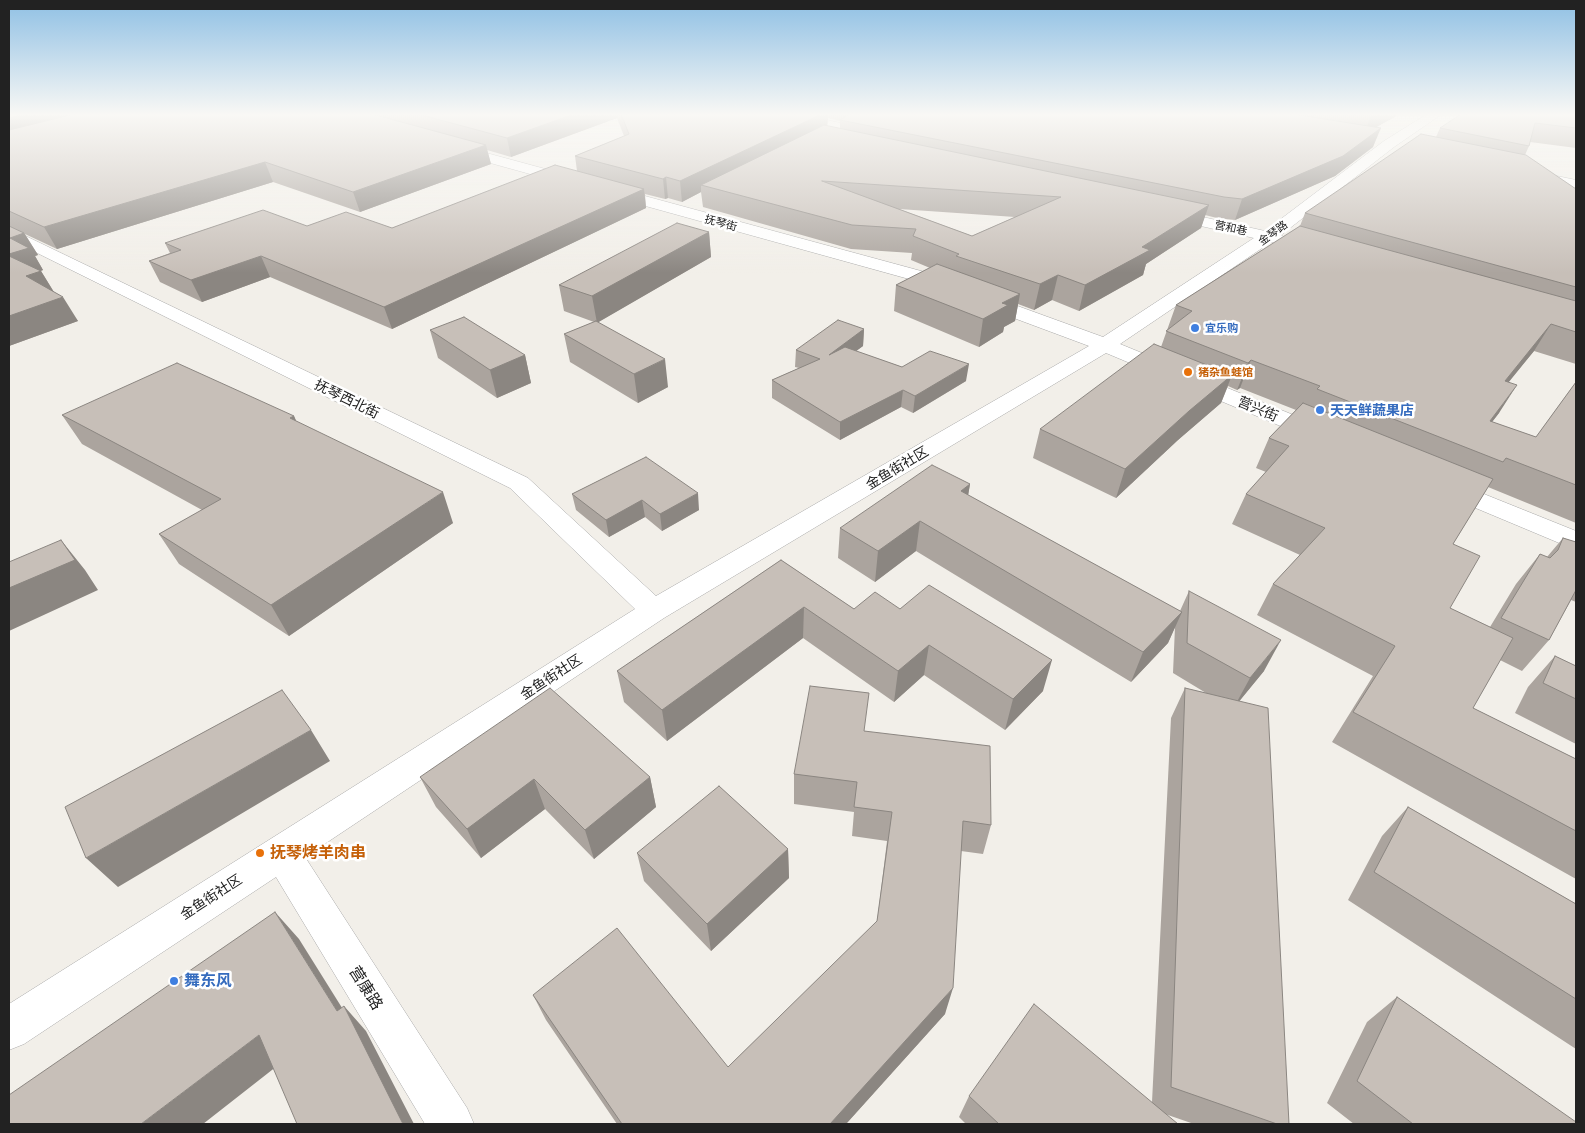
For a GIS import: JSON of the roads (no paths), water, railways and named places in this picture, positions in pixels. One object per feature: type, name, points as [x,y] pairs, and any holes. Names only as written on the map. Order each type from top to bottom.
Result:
[{"type":"street","name":"抚琴街","points":[[520,167],[915,275],[1105,345]]},
{"type":"street","name":"金琴路","points":[[1105,345],[1269,236],[1359,167]]},
{"type":"street","points":[[1511,170],[1576,184]]},
{"type":"street","points":[[679,211],[697,202]]},
{"type":"street","name":"营和巷","points":[[1152,211],[1269,236],[1298,245]]},
{"type":"street","name":"抚琴西北街","points":[[9,233],[519,484],[654,611]]},
{"type":"street","name":"营兴街","points":[[1105,345],[1341,443]]},
{"type":"street","name":"金鱼街社区","points":[[9,1029],[654,611],[1105,345]]},
{"type":"street","points":[[1422,477],[1576,541]]},
{"type":"street","name":"营康路","points":[[281,852],[451,1124]]},
{"type":"place","name":"宜乐购","points":[[1195,328]]},
{"type":"place","name":"猪杂鱼蛙馆","points":[[1188,372]]},
{"type":"place","name":"天天鲜蔬果店","points":[[1320,410]]},
{"type":"place","name":"抚琴烤羊肉串","points":[[260,853]]},
{"type":"place","name":"舞东风","points":[[174,981]]}]
